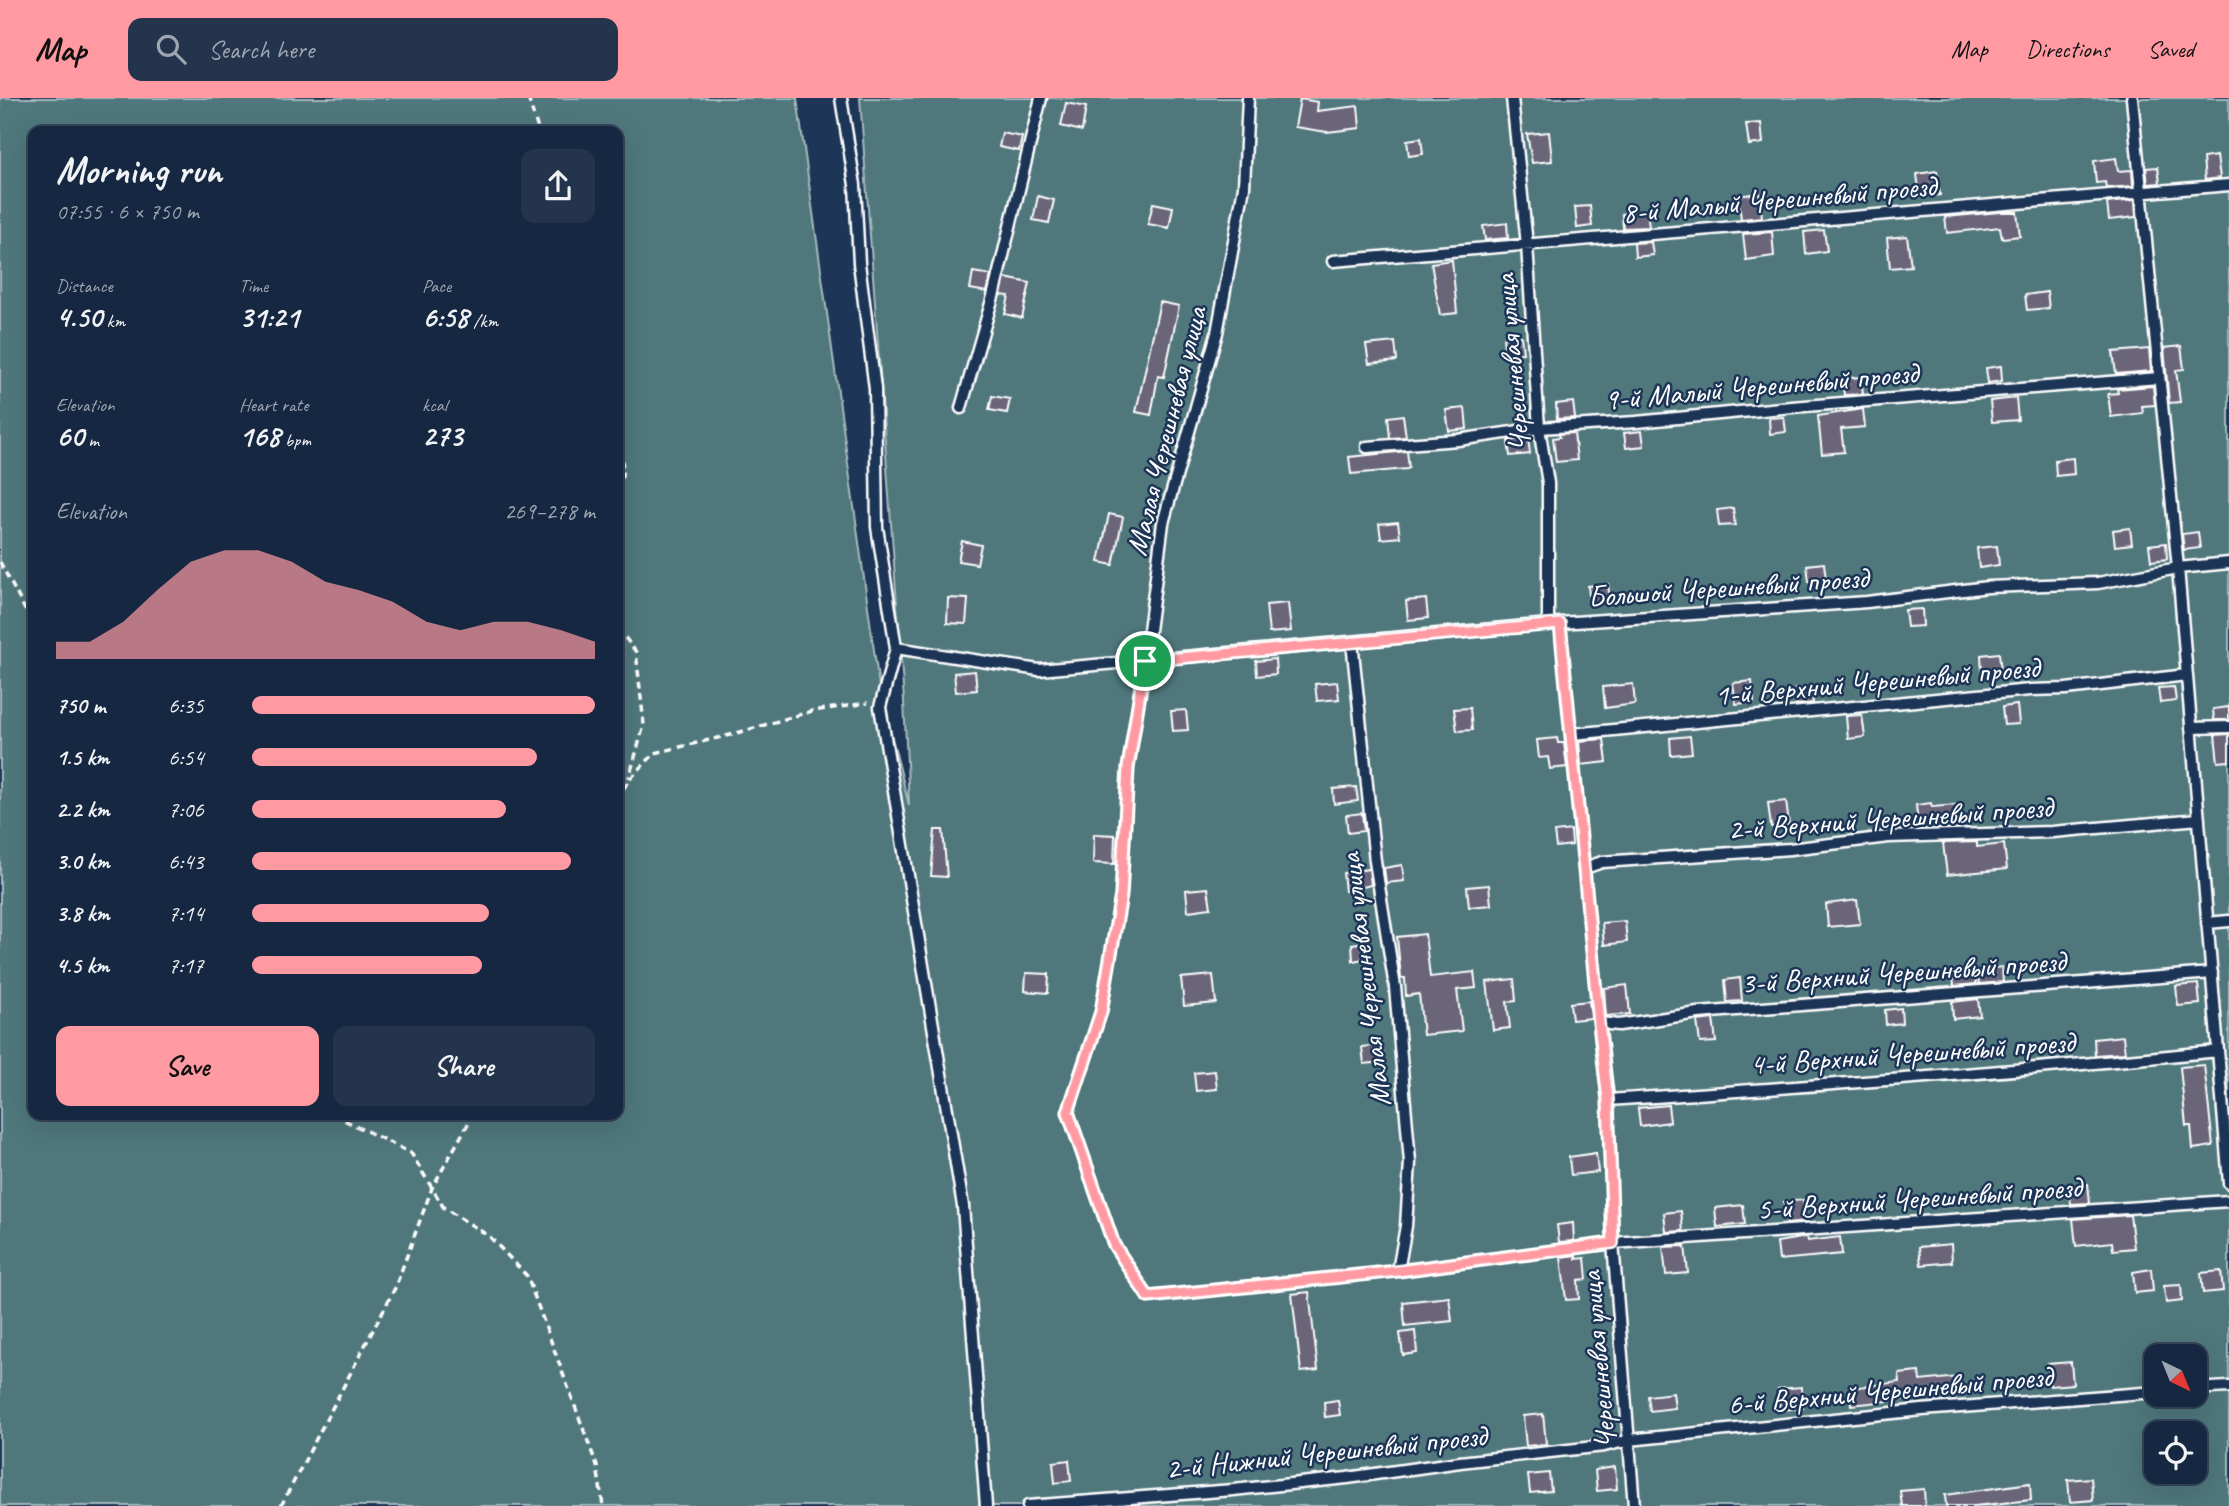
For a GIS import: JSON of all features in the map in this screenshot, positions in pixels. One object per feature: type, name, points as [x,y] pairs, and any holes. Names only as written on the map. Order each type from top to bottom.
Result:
[{"type":"lane","points":[[841,98],[855,185],[859,263],[875,389],[877,527],[896,648],[880,707],[963,1206],[986,1506]]},
{"type":"lane","points":[[961,408],[994,293],[1041,98]]},
{"type":"lane","name":"Малая Черешневая улица","points":[[1148,1297],[1114,1245],[1068,1112],[1101,1012],[1121,895],[1128,768],[1163,523],[1217,333],[1244,187],[1248,98]]},
{"type":"lane","name":"Черешневая улица","points":[[1512,98],[1527,245],[1539,428],[1548,483],[1548,625]]},
{"type":"lane","points":[[2132,98],[2178,568],[2218,1051],[2226,1105],[2229,1183]]},
{"type":"lane","name":"8-й Малый Черешневый проезд","points":[[1333,261],[2229,185]]},
{"type":"lane","name":"9-й Малый Черешневый проезд","points":[[1367,447],[1458,440],[1539,428],[2159,378]]},
{"type":"lane","name":"Большой Черешневый проезд","points":[[896,648],[1039,670],[1560,624],[1867,602],[1988,587],[2098,583],[2178,568],[2229,563]]},
{"type":"lane","name":"Черешневая улица","points":[[1560,624],[1608,1100],[1613,1243],[1634,1506]]},
{"type":"lane","name":"Малая Черешневая улица","points":[[1352,642],[1375,861],[1395,987],[1410,1162],[1406,1226],[1398,1271]]},
{"type":"lane","name":"1-й Верхний Черешневый проезд","points":[[1572,734],[2030,690],[2066,689],[2187,675]]},
{"type":"lane","points":[[2191,728],[2229,727]]},
{"type":"lane","name":"2-й Верхний Черешневый проезд","points":[[1585,868],[1602,862],[1790,849],[1888,837],[2052,832],[2199,819]]},
{"type":"lane","points":[[2207,923],[2229,921]]},
{"type":"lane","name":"3-й Верхний Черешневый проезд","points":[[1599,1023],[1619,1025],[1698,1013],[2212,973]]},
{"type":"lane","name":"4-й Верхний Черешневый проезд","points":[[1608,1100],[1928,1078],[2218,1051]]},
{"type":"lane","name":"5-й Верхний Черешневый проезд","points":[[1148,1297],[1398,1271],[1613,1243],[2229,1202]]},
{"type":"lane","points":[[2207,1389],[2229,1387]]},
{"type":"lane","name":"6-й Верхний Черешневый проезд","points":[[1629,1440],[1922,1410],[2144,1393]]},
{"type":"lane","name":"2-й Нижний Черешневый проезд","points":[[1028,1506],[1347,1478],[1604,1446],[1629,1440]]},
{"type":"path","points":[[528,98],[537,126]]},
{"type":"path","points":[[0,562],[28,615]]},
{"type":"path","points":[[623,635],[636,652],[644,724],[623,790]]},
{"type":"path","points":[[628,781],[655,753],[730,736],[812,711],[864,702],[880,707]]},
{"type":"path","points":[[344,1120],[411,1153],[444,1208],[489,1236],[527,1276],[597,1466],[603,1506]]},
{"type":"path","points":[[281,1506],[395,1288],[432,1188],[470,1120]]},
{"type":"green space","points":[[0,98],[797,98],[879,686],[909,805],[904,701],[860,98],[2229,98],[2229,1506],[0,1506]]},
{"type":"building","points":[[1300,99],[1318,102],[1317,111],[1358,106],[1360,128],[1327,132],[1295,127]]},
{"type":"building","points":[[1066,103],[1086,107],[1082,131],[1061,126]]},
{"type":"building","points":[[1761,123],[1763,143],[1749,145],[1746,124]]},
{"type":"building","points":[[1549,132],[1552,161],[1532,163],[1527,134]]},
{"type":"building","points":[[1002,133],[1022,137],[1019,151],[999,147]]},
{"type":"building","points":[[1421,138],[1423,154],[1409,156],[1407,140]]},
{"type":"building","points":[[2217,156],[2220,178],[2205,180],[2203,158]]},
{"type":"building","points":[[2116,158],[2118,171],[2132,170],[2133,186],[2106,188],[2105,182],[2096,183],[2094,161]]},
{"type":"building","points":[[2158,167],[2160,183],[2148,184],[2146,168]]},
{"type":"building","points":[[1937,171],[1940,195],[1920,197],[1917,174]]},
{"type":"building","points":[[1759,193],[1762,217],[1741,219],[1738,196]]},
{"type":"building","points":[[1038,196],[1054,200],[1049,223],[1033,220]]},
{"type":"building","points":[[2135,200],[2136,217],[2109,220],[2107,203]]},
{"type":"building","points":[[1153,203],[1173,207],[1169,228],[1148,224]]},
{"type":"building","points":[[1590,206],[1592,226],[1577,228],[1575,207]]},
{"type":"building","points":[[1647,211],[1649,227],[1623,228],[1622,214]]},
{"type":"building","points":[[2017,212],[2020,236],[2002,238],[2000,227],[1947,233],[1945,217]]},
{"type":"building","points":[[1507,223],[1508,238],[1485,240],[1483,226]]},
{"type":"building","points":[[1824,230],[1827,251],[1806,254],[1804,232]]},
{"type":"building","points":[[1772,232],[1774,256],[1746,260],[1743,234]]},
{"type":"building","points":[[1907,236],[1911,266],[1890,268],[1887,238]]},
{"type":"building","points":[[1651,242],[1653,255],[1635,257],[1634,243]]},
{"type":"building","points":[[1452,260],[1457,313],[1440,315],[1431,263]]},
{"type":"building","points":[[973,272],[991,275],[987,292],[970,289]]},
{"type":"building","points":[[1005,278],[1030,283],[1022,318],[1005,314],[1009,296],[1001,295]]},
{"type":"building","points":[[2047,292],[2049,308],[2027,310],[2025,295]]},
{"type":"building","points":[[1160,302],[1179,306],[1164,377],[1158,376],[1151,415],[1136,412]]},
{"type":"building","points":[[1521,336],[1523,353],[1505,356],[1503,338]]},
{"type":"building","points":[[1395,342],[1397,361],[1369,364],[1366,345]]},
{"type":"building","points":[[2181,346],[2184,369],[2176,370],[2180,402],[2169,403],[2164,348]]},
{"type":"building","points":[[2149,349],[2151,371],[2116,374],[2113,352]]},
{"type":"building","points":[[2001,366],[2002,381],[1988,383],[1986,368]]},
{"type":"building","points":[[1861,377],[1863,394],[1844,395],[1842,379]]},
{"type":"building","points":[[2153,386],[2155,405],[2142,406],[2143,413],[2111,417],[2108,394],[2118,393],[2117,389]]},
{"type":"building","points":[[992,396],[1010,399],[1007,413],[989,410]]},
{"type":"building","points":[[2016,398],[2018,420],[1992,422],[1990,401]]},
{"type":"building","points":[[1573,402],[1575,418],[1557,419],[1556,404]]},
{"type":"building","points":[[1465,408],[1467,429],[1449,431],[1446,410]]},
{"type":"building","points":[[1863,409],[1865,427],[1841,429],[1844,452],[1822,454],[1818,416]]},
{"type":"building","points":[[1403,415],[1406,437],[1390,438],[1388,417]]},
{"type":"building","points":[[1784,417],[1786,432],[1770,434],[1769,418]]},
{"type":"building","points":[[1642,431],[1644,446],[1626,448],[1624,433]]},
{"type":"building","points":[[1574,433],[1577,460],[1556,462],[1553,438],[1560,437],[1559,434]]},
{"type":"building","points":[[1528,438],[1530,454],[1510,456],[1508,441]]},
{"type":"building","points":[[1407,451],[1407,469],[1351,474],[1349,457]]},
{"type":"building","points":[[2073,458],[2074,474],[2056,476],[2055,460]]},
{"type":"building","points":[[1733,508],[1735,525],[1719,526],[1717,510]]},
{"type":"building","points":[[1109,514],[1123,517],[1113,565],[1099,562]]},
{"type":"building","points":[[1398,522],[1400,537],[1381,539],[1379,524]]},
{"type":"building","points":[[2130,528],[2132,544],[2115,546],[2113,530]]},
{"type":"building","points":[[2198,532],[2200,548],[2184,550],[2182,534]]},
{"type":"building","points":[[962,541],[981,545],[977,564],[958,561]]},
{"type":"building","points":[[2166,543],[2167,559],[2151,561],[2149,545]]},
{"type":"building","points":[[1997,546],[1999,565],[1979,568],[1977,548]]},
{"type":"building","points":[[1824,563],[1826,580],[1809,582],[1807,565]]},
{"type":"building","points":[[1608,584],[1610,602],[1590,604],[1588,586]]},
{"type":"building","points":[[948,598],[968,599],[966,624],[947,623]]},
{"type":"building","points":[[1426,599],[1428,618],[1408,620],[1406,601]]},
{"type":"building","points":[[1288,603],[1291,631],[1269,633],[1266,605]]},
{"type":"building","points":[[1922,609],[1923,626],[1907,627],[1905,610]]},
{"type":"building","points":[[1999,653],[2001,671],[1982,673],[1981,655]]},
{"type":"building","points":[[1275,659],[1276,674],[1257,676],[1256,661]]},
{"type":"building","points":[[975,671],[977,690],[956,692],[954,673]]},
{"type":"building","points":[[1752,681],[1754,702],[1736,704],[1733,683]]},
{"type":"building","points":[[1337,682],[1339,699],[1317,701],[1315,684]]},
{"type":"building","points":[[1633,684],[1635,704],[1605,708],[1603,687]]},
{"type":"building","points":[[1811,687],[1813,703],[1797,705],[1795,689]]},
{"type":"building","points":[[2174,687],[2176,701],[2160,703],[2158,688]]},
{"type":"building","points":[[2017,705],[2019,724],[2004,725],[2002,707]]},
{"type":"building","points":[[2229,707],[2229,720],[2214,720],[2213,709]]},
{"type":"building","points":[[1470,708],[1472,730],[1457,731],[1454,709]]},
{"type":"building","points":[[1186,710],[1188,730],[1173,731],[1171,711]]},
{"type":"building","points":[[1862,715],[1865,737],[1848,739],[1846,716]]},
{"type":"building","points":[[2229,734],[2229,761],[2218,762],[2215,735]]},
{"type":"building","points":[[1690,736],[1692,753],[1671,755],[1670,738]]},
{"type":"building","points":[[1557,738],[1558,743],[1564,743],[1567,767],[1550,769],[1548,757],[1539,758],[1537,740]]},
{"type":"building","points":[[1604,739],[1607,762],[1581,765],[1579,741]]},
{"type":"building","points":[[1356,787],[1358,801],[1334,804],[1333,789]]},
{"type":"building","points":[[1786,801],[1789,825],[1771,827],[1768,803]]},
{"type":"building","points":[[1931,803],[1932,807],[1957,805],[1960,827],[1942,828],[1941,822],[1918,825],[1916,805]]},
{"type":"building","points":[[1362,813],[1364,831],[1348,833],[1346,815]]},
{"type":"building","points":[[935,830],[943,830],[947,877],[931,876]]},
{"type":"building","points":[[1571,830],[1572,845],[1556,847],[1554,832]]},
{"type":"building","points":[[1094,834],[1115,835],[1114,864],[1093,863]]},
{"type":"building","points":[[1977,842],[1977,847],[2004,844],[2007,869],[1947,875],[1943,843]]},
{"type":"building","points":[[1402,865],[1404,881],[1386,883],[1384,868]]},
{"type":"building","points":[[1369,869],[1371,885],[1345,891],[1343,873]]},
{"type":"building","points":[[1489,885],[1491,905],[1469,907],[1467,887]]},
{"type":"building","points":[[1208,888],[1211,908],[1188,911],[1186,890]]},
{"type":"building","points":[[1857,900],[1860,924],[1828,927],[1826,904]]},
{"type":"building","points":[[1625,921],[1627,942],[1604,945],[1602,923]]},
{"type":"building","points":[[1425,934],[1430,977],[1474,972],[1476,988],[1457,990],[1462,1031],[1423,1035],[1419,994],[1406,996],[1405,978],[1401,978],[1397,937]]},
{"type":"building","points":[[1368,942],[1369,958],[1353,961],[1352,944]]},
{"type":"building","points":[[2002,967],[2003,982],[1979,984],[1977,970]]},
{"type":"building","points":[[1975,972],[1976,984],[1954,986],[1953,975]]},
{"type":"building","points":[[1026,973],[1049,974],[1048,993],[1025,991]]},
{"type":"building","points":[[1213,975],[1216,1003],[1184,1006],[1181,978]]},
{"type":"building","points":[[1740,978],[1742,1001],[1727,1002],[1725,980]]},
{"type":"building","points":[[1514,979],[1516,1001],[1507,1002],[1510,1028],[1493,1030],[1487,982]]},
{"type":"building","points":[[2198,984],[2200,1004],[2178,1006],[2176,986]]},
{"type":"building","points":[[1627,985],[1630,1014],[1606,1016],[1604,988]]},
{"type":"building","points":[[1978,999],[1980,1016],[1953,1019],[1952,1002]]},
{"type":"building","points":[[1589,1001],[1591,1018],[1572,1020],[1570,1003]]},
{"type":"building","points":[[1901,1008],[1902,1023],[1886,1025],[1885,1010]]},
{"type":"building","points":[[1713,1019],[1716,1042],[1700,1043],[1697,1021]]},
{"type":"building","points":[[2123,1036],[2125,1053],[2095,1055],[2094,1039]]},
{"type":"building","points":[[1382,1045],[1384,1062],[1364,1064],[1362,1047]]},
{"type":"building","points":[[2204,1065],[2213,1146],[2193,1149],[2191,1126],[2186,1126],[2180,1067]]},
{"type":"building","points":[[1215,1071],[1217,1089],[1196,1091],[1194,1073]]},
{"type":"building","points":[[1668,1105],[1670,1122],[1640,1126],[1638,1108]]},
{"type":"building","points":[[1596,1153],[1598,1172],[1571,1175],[1569,1157]]},
{"type":"building","points":[[2088,1184],[2090,1203],[2071,1204],[2069,1186]]},
{"type":"building","points":[[1803,1200],[1806,1222],[1787,1224],[1784,1202]]},
{"type":"building","points":[[1743,1205],[1745,1224],[1717,1227],[1715,1208]]},
{"type":"building","points":[[1681,1211],[1683,1231],[1666,1232],[1664,1213]]},
{"type":"building","points":[[2130,1215],[2134,1248],[2113,1250],[2112,1242],[2076,1246],[2073,1219]]},
{"type":"building","points":[[1573,1223],[1574,1241],[1559,1242],[1557,1225]]},
{"type":"building","points":[[1807,1237],[1808,1241],[1840,1237],[1842,1254],[1779,1260],[1777,1242]]},
{"type":"building","points":[[1951,1244],[1952,1262],[1921,1265],[1919,1247]]},
{"type":"building","points":[[1685,1246],[1688,1273],[1666,1275],[1663,1247]]},
{"type":"building","points":[[1576,1255],[1576,1259],[1585,1258],[1587,1279],[1578,1280],[1579,1299],[1566,1300],[1561,1257]]},
{"type":"building","points":[[2151,1269],[2153,1291],[2135,1293],[2133,1272]]},
{"type":"building","points":[[2221,1271],[2223,1291],[2203,1293],[2201,1273]]},
{"type":"building","points":[[2181,1285],[2182,1301],[2166,1303],[2164,1286]]},
{"type":"building","points":[[1309,1292],[1318,1370],[1301,1372],[1292,1294]]},
{"type":"building","points":[[1449,1297],[1452,1321],[1405,1326],[1403,1302]]},
{"type":"building","points":[[1415,1331],[1417,1353],[1403,1355],[1400,1333]]},
{"type":"building","points":[[2071,1362],[2073,1384],[2050,1386],[2048,1364]]},
{"type":"building","points":[[1919,1372],[1920,1381],[1959,1377],[1961,1395],[1852,1405],[1850,1388],[1900,1382],[1899,1374]]},
{"type":"building","points":[[1801,1387],[1803,1408],[1780,1410],[1778,1389]]},
{"type":"building","points":[[1673,1393],[1675,1408],[1650,1411],[1648,1396]]},
{"type":"building","points":[[1338,1400],[1340,1415],[1325,1417],[1324,1402]]},
{"type":"building","points":[[1543,1414],[1546,1444],[1526,1446],[1523,1416]]},
{"type":"building","points":[[1069,1460],[1071,1481],[1055,1483],[1053,1462]]},
{"type":"building","points":[[1615,1467],[1617,1489],[1597,1491],[1595,1470]]},
{"type":"building","points":[[1549,1473],[1551,1491],[1530,1493],[1528,1475]]},
{"type":"building","points":[[2091,1478],[2093,1500],[2070,1502],[2068,1480]]},
{"type":"building","points":[[2030,1483],[2031,1500],[1946,1506],[1945,1495]]},
{"type":"building","points":[[1924,1489],[1925,1506],[1902,1506],[1900,1491]]},
{"type":"route","points":[[1560,624],[1608,1100],[1613,1243],[1398,1271],[1148,1297],[1114,1245],[1068,1112],[1101,1012],[1121,895],[1128,768],[1145,661],[1560,624]]}]
